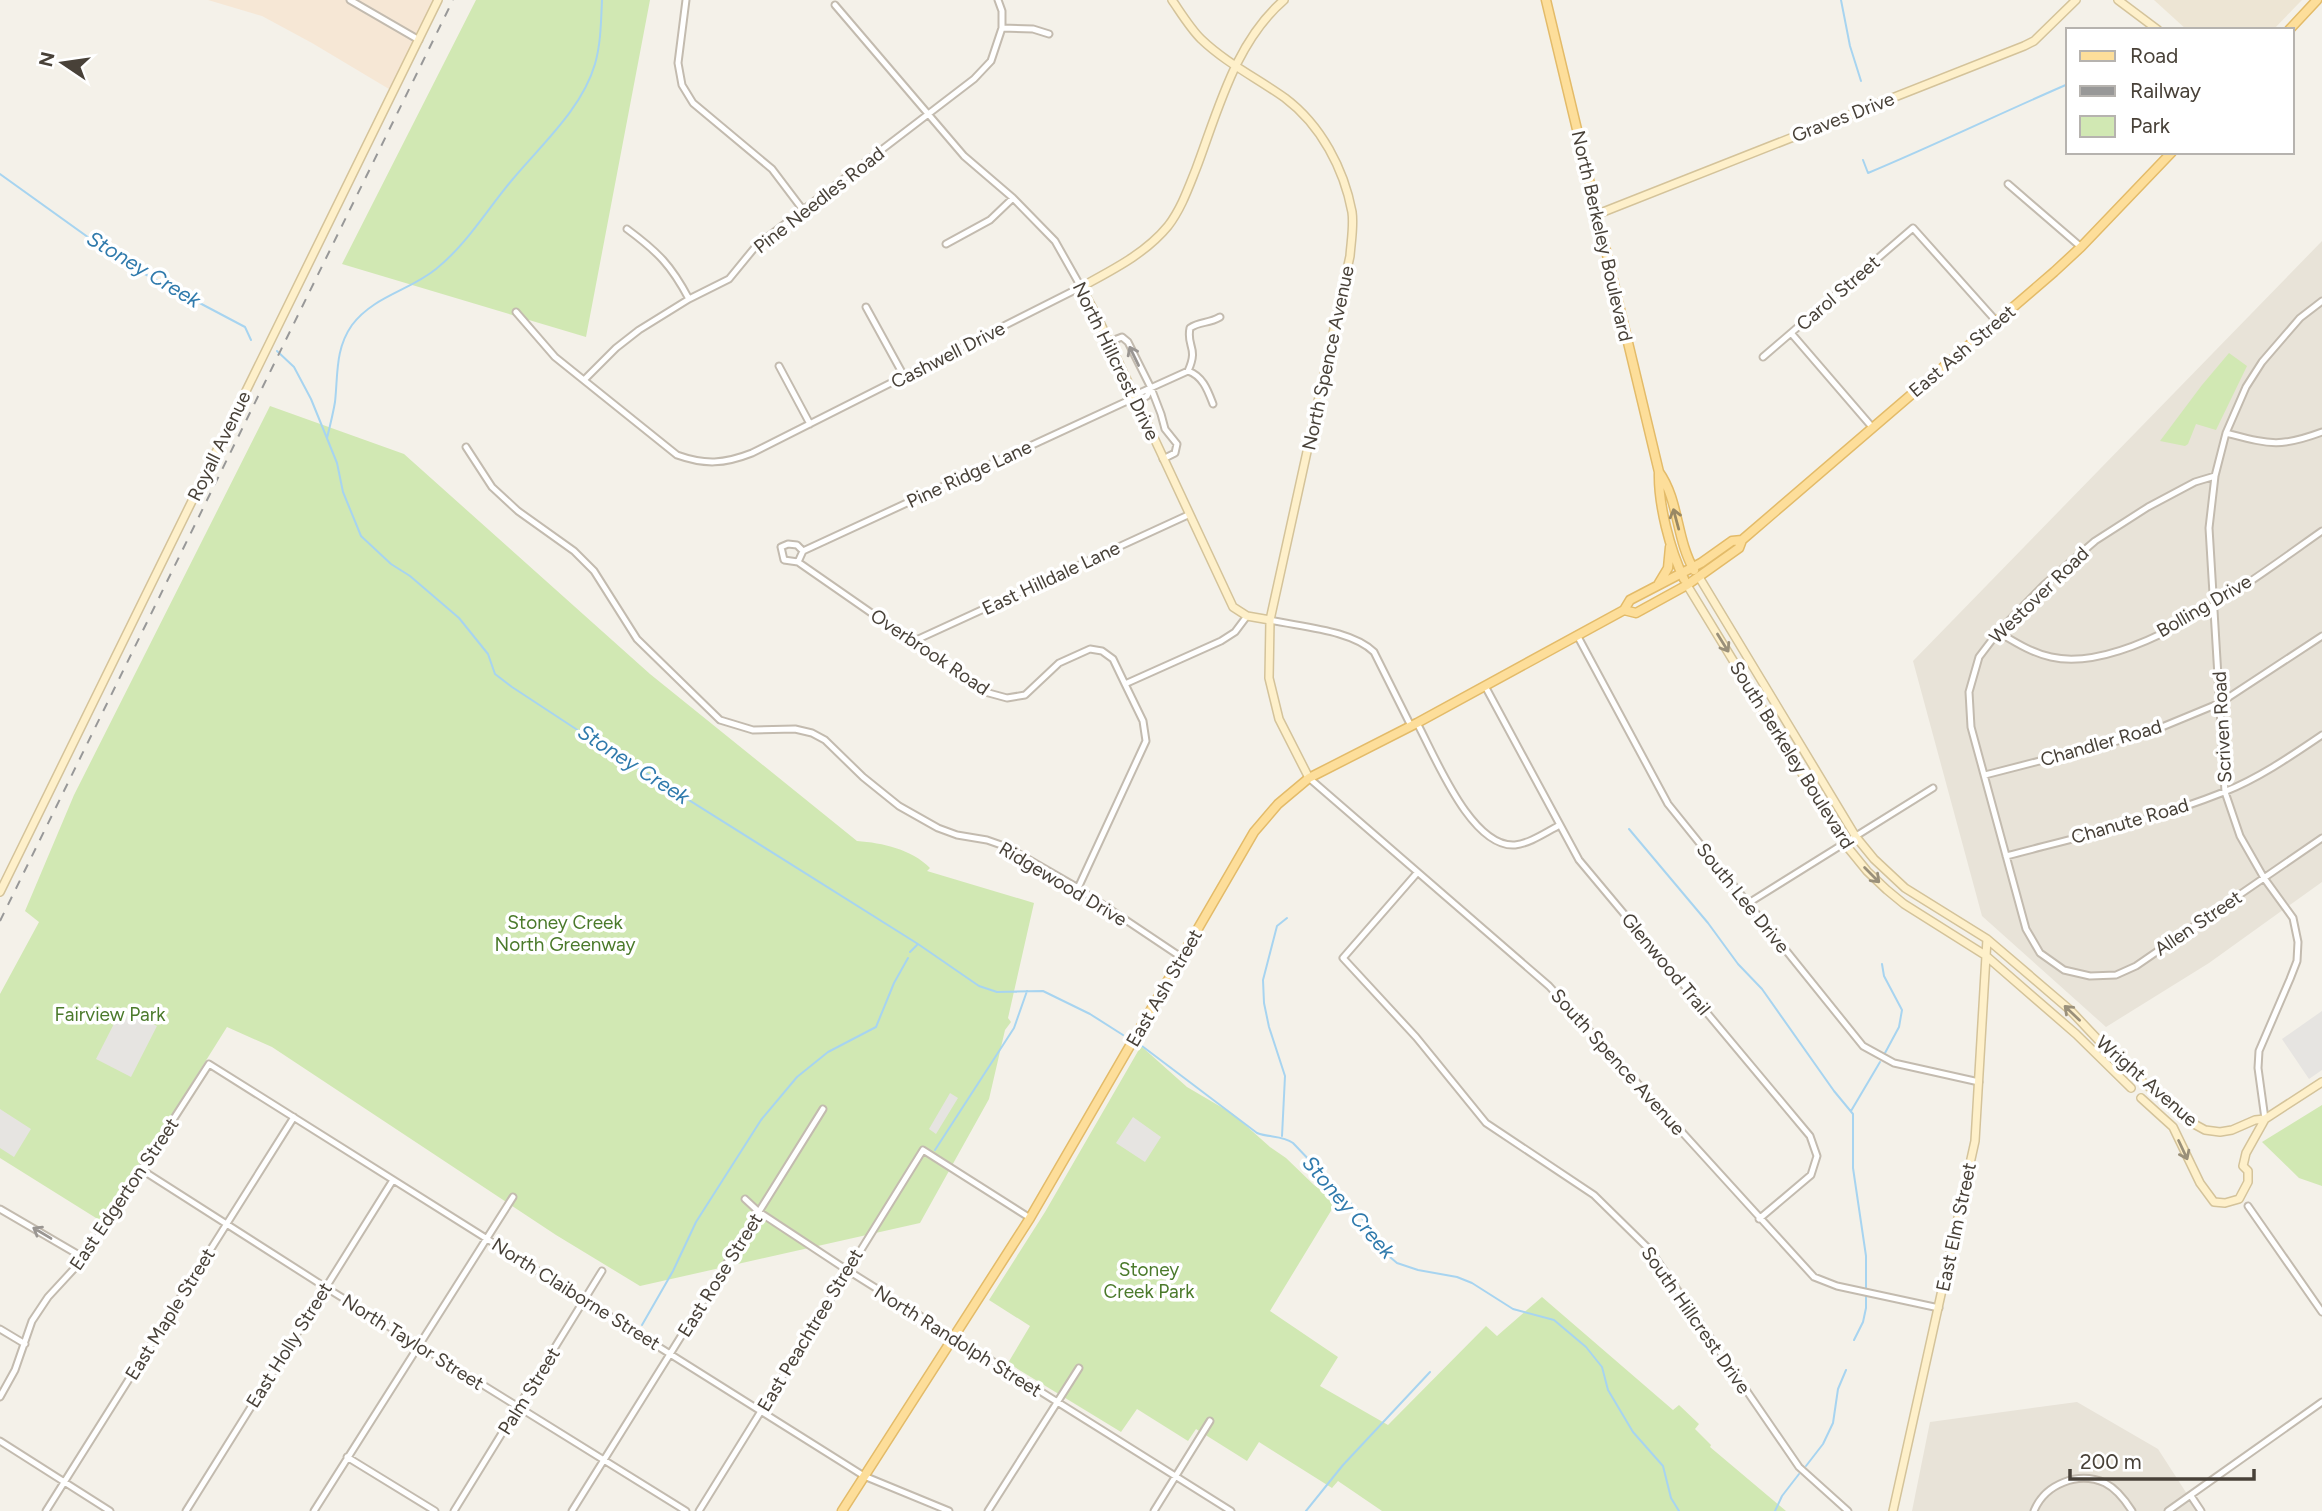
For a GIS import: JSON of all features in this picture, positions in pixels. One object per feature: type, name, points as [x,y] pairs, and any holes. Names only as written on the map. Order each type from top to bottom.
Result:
[{"type":"main road","name":"North Berkeley Boulevard","points":[[1546,0],[1659,472],[1658,488],[1681,574],[1687,585]]},
{"type":"main road","points":[[2291,28],[2317,0]]},
{"type":"main road","name":"East Ash Street","points":[[1624,610],[1636,613],[1687,585],[1739,548],[1742,540],[2081,247],[2170,154]]},
{"type":"main road","name":"North Berkeley Boulevard","points":[[1659,472],[1668,485],[1684,550],[1699,577]]},
{"type":"main road","points":[[1655,587],[1668,568],[1671,540]]},
{"type":"main road","name":"East Ash Street","points":[[842,1511],[1030,1218],[1254,832],[1278,804],[1309,778],[1414,725],[1624,610],[1630,600],[1681,574],[1732,541],[1742,540]]},
{"type":"street","points":[[351,0],[419,40]]},
{"type":"street","name":"Royall Avenue","points":[[0,892],[438,0]]},
{"type":"street","points":[[686,0],[678,64],[682,85],[693,103],[772,169],[803,210]]},
{"type":"street","points":[[998,0],[1002,11],[1002,28],[1033,29],[1049,34]]},
{"type":"street","name":"North Spence Avenue","points":[[1171,0],[1201,38],[1236,67],[1287,99],[1307,118],[1327,144],[1343,180],[1352,214],[1350,256],[1270,621],[1269,678],[1279,719],[1309,778]]},
{"type":"street","name":"Cashwell Drive","points":[[516,312],[555,356],[677,455],[716,464],[735,460],[905,378],[1081,287],[1140,252],[1168,225],[1182,204],[1249,40],[1268,15],[1284,0]]},
{"type":"street","name":"Graves Drive","points":[[1598,214],[2024,46],[2034,41],[2076,0]]},
{"type":"street","points":[[2118,0],[2155,28]]},
{"type":"street","name":"North Hillcrest Drive","points":[[835,5],[964,156],[1013,198],[1055,241],[1109,342],[1233,607],[1247,616]]},
{"type":"street","name":"Pine Needles Road","points":[[584,380],[616,348],[639,330],[729,278],[756,246],[974,79],[991,61],[1002,28]]},
{"type":"street","points":[[2008,184],[2081,247]]},
{"type":"street","points":[[946,244],[990,220],[1013,198]]},
{"type":"street","name":"Carol Street","points":[[1763,357],[1913,228],[1997,322]]},
{"type":"street","points":[[627,229],[657,252],[674,272],[689,299]]},
{"type":"street","name":"Scriven Road","points":[[2265,1119],[2259,1085],[2259,1051],[2293,970],[2298,942],[2293,918],[2264,878],[2240,836],[2225,792],[2209,528],[2215,476],[2226,433],[2246,387],[2262,362],[2300,318],[2322,301]]},
{"type":"street","points":[[866,307],[905,378]]},
{"type":"street","points":[[1213,404],[1198,375],[1188,371],[1194,355],[1188,336],[1190,328],[1199,323],[1210,323],[1220,317]]},
{"type":"street","points":[[1791,333],[1872,427]]},
{"type":"street","points":[[1109,342],[1116,338],[1126,339],[1151,388],[1163,426],[1177,444],[1175,453],[1163,459]]},
{"type":"street","points":[[779,366],[810,424]]},
{"type":"street","name":"Pine Ridge Lane","points":[[803,551],[1136,398],[1147,396],[1151,388],[1188,371]]},
{"type":"street","points":[[2226,433],[2266,443],[2294,443],[2322,432]]},
{"type":"street","name":"Ridgewood Drive","points":[[466,447],[492,487],[518,511],[574,551],[594,570],[637,639],[719,720],[753,730],[795,729],[812,733],[825,740],[863,777],[899,806],[938,828],[1007,847],[1078,888],[1181,957]]},
{"type":"street","name":"Westover Road","points":[[2064,970],[2040,953],[2026,929],[1971,727],[1969,692],[1979,656],[1998,632],[2044,585],[2095,541],[2148,507],[2195,482],[2215,476]]},
{"type":"street","name":"East Hilldale Lane","points":[[914,641],[1188,515]]},
{"type":"street","name":"Bolling Drive","points":[[1998,632],[2026,648],[2053,657],[2087,659],[2130,646],[2179,625],[2215,604],[2322,531]]},
{"type":"street","name":"Overbrook Road","points":[[803,551],[797,545],[788,544],[781,547],[784,560],[798,562],[985,692],[1007,698],[1025,695],[1059,663],[1090,649],[1102,651],[1113,659],[1143,721],[1146,741],[1078,888]]},
{"type":"street","points":[[798,562],[803,551]]},
{"type":"street","name":"South Berkeley Boulevard","points":[[1699,577],[1856,837],[1874,859],[1905,888],[1987,939]]},
{"type":"street","name":"South Berkeley Boulevard","points":[[1687,585],[1845,844],[1867,871],[1904,904],[1985,956]]},
{"type":"street","points":[[1125,684],[1221,641],[1235,632],[1247,616],[1350,637],[1366,643],[1374,652],[1457,798],[1483,833],[1496,841],[1513,845],[1526,843],[1560,825]]},
{"type":"street","name":"South Lee Drive","points":[[1577,635],[1668,804],[1863,1046],[1894,1063],[1979,1082]]},
{"type":"street","name":"Chandler Road","points":[[1985,775],[2146,734],[2220,703],[2322,636]]},
{"type":"street","name":"Glenwood Trail","points":[[1485,686],[1579,860],[1810,1136],[1817,1156],[1811,1175],[1759,1219]]},
{"type":"street","name":"Chanute Road","points":[[2007,856],[2128,824],[2225,792],[2275,766],[2322,735]]},
{"type":"street","name":"South Spence Avenue","points":[[1309,778],[1549,986],[1814,1277],[1836,1286],[1939,1308]]},
{"type":"street","points":[[1747,904],[1933,788]]},
{"type":"street","name":"Allen Street","points":[[2064,970],[2090,976],[2116,975],[2136,966],[2322,838]]},
{"type":"street","name":"South Hillcrest Drive","points":[[1418,873],[1343,958],[1416,1037],[1486,1123],[1594,1195],[1650,1250],[1799,1467],[1848,1511]]},
{"type":"street","name":"East Elm Street","points":[[1894,1511],[1975,1141],[1987,939]]},
{"type":"street","name":"Wright Avenue","points":[[1987,939],[2070,1010],[2120,1063],[2194,1124],[2205,1130],[2220,1132],[2265,1119]]},
{"type":"street","name":"Wright Avenue","points":[[1985,956],[2076,1034],[2131,1088]]},
{"type":"street","name":"North Claiborne Street","points":[[209,1064],[864,1476],[949,1511]]},
{"type":"street","name":"East Edgerton Street","points":[[0,1397],[15,1370],[32,1321],[48,1297],[84,1258],[209,1064]]},
{"type":"street","points":[[2265,1119],[2322,1082]]},
{"type":"street","name":"Wright Avenue","points":[[2141,1098],[2172,1127],[2200,1183],[2214,1202],[2224,1203],[2239,1199],[2248,1182],[2248,1171],[2243,1166],[2246,1153],[2265,1119]]},
{"type":"street","name":"East Rose Street","points":[[572,1511],[823,1109]]},
{"type":"street","name":"East Maple Street","points":[[46,1511],[294,1117]]},
{"type":"street","name":"East Peachtree Street","points":[[699,1511],[923,1150],[1030,1218]]},
{"type":"street","name":"North Taylor Street","points":[[142,1170],[686,1511]]},
{"type":"street","name":"East Holly Street","points":[[186,1511],[393,1180]]},
{"type":"street","points":[[314,1511],[513,1197]]},
{"type":"street","name":"North Randolph Street","points":[[745,1199],[759,1212],[847,1270],[1231,1511]]},
{"type":"street","points":[[2248,1206],[2322,1312]]},
{"type":"street","points":[[0,1209],[84,1258]]},
{"type":"street","name":"Palm Street","points":[[454,1511],[602,1271]]},
{"type":"street","points":[[0,1329],[24,1344]]},
{"type":"street","points":[[988,1511],[1079,1367]]},
{"type":"street","points":[[2168,1511],[2322,1402]]},
{"type":"street","points":[[1154,1511],[1210,1421]]},
{"type":"street","points":[[0,1441],[110,1511]]},
{"type":"street","points":[[347,1457],[435,1511]]},
{"type":"street","points":[[2034,1511],[2037,1503],[2048,1491],[2075,1478],[2106,1483],[2120,1493],[2132,1511]]},
{"type":"street","points":[[2191,1496],[2201,1511]]},
{"type":"shaded area","points":[[208,0],[441,0],[394,92],[262,16]]},
{"type":"shaded area","points":[[2154,0],[2302,0],[2275,28],[2185,28]]},
{"type":"shaded area","points":[[2322,241],[2322,882],[2209,963],[2106,1027],[1982,916],[1913,661]]},
{"type":"shaded area","points":[[122,1008],[157,1026],[131,1077],[96,1059]]},
{"type":"shaded area","points":[[2322,1011],[2322,1070],[2309,1079],[2282,1039]]},
{"type":"shaded area","points":[[950,1093],[958,1098],[936,1134],[929,1129]]},
{"type":"shaded area","points":[[0,1109],[31,1129],[14,1157],[0,1148]]},
{"type":"shaded area","points":[[1133,1117],[1161,1137],[1145,1162],[1116,1143]]},
{"type":"shaded area","points":[[2077,1402],[2158,1449],[2198,1511],[1912,1511],[1930,1422]]},
{"type":"green space","points":[[476,0],[650,0],[586,337],[342,264]]},
{"type":"green space","points":[[2229,353],[2247,366],[2216,430],[2196,424],[2185,446],[2160,441],[2202,385]]},
{"type":"green space","name":"Stoney Creek North Greenway","points":[[270,406],[404,454],[650,674],[857,841],[896,848],[922,861],[930,868],[927,871],[1034,903],[1008,1018],[1011,1022],[1005,1030],[989,1099],[920,1223],[640,1286],[556,1235],[272,1047],[227,1027],[104,1223],[0,1158],[0,994],[39,922],[25,911],[74,795]]},
{"type":"green space","name":"Stoney Creek Park","points":[[1141,1046],[1187,1087],[1233,1114],[1314,1185],[1337,1201],[1270,1311],[1338,1357],[1320,1386],[1388,1425],[1486,1326],[1497,1336],[1542,1297],[1673,1410],[1679,1405],[1699,1424],[1695,1429],[1710,1447],[1786,1511],[1382,1511],[1338,1481],[1332,1488],[1259,1442],[1247,1461],[1196,1429],[1188,1441],[1137,1409],[1121,1432],[1008,1363],[1030,1326],[989,1300],[1045,1212]]},
{"type":"green space","points":[[2322,1105],[2322,1186],[2299,1178],[2262,1142]]},
{"type":"waterway","points":[[327,438],[335,402],[340,353],[352,325],[381,300],[426,277],[447,259],[571,111],[595,64],[600,40],[602,0]]},
{"type":"waterway","points":[[1841,0],[1850,46],[1861,81]]},
{"type":"waterway","points":[[1863,160],[1868,173],[2066,85]]},
{"type":"waterway","name":"Stoney Creek","points":[[0,174],[124,263],[245,327],[251,340]]},
{"type":"waterway","name":"Stoney Creek","points":[[277,351],[294,367],[311,399],[337,463],[343,492],[361,536],[391,564],[410,576],[459,618],[488,654],[495,674],[579,731],[918,944],[979,986],[997,992],[1043,991],[1090,1014],[1123,1035]]},
{"type":"waterway","points":[[1629,829],[1708,923],[1738,964],[1762,989],[1853,1114],[1853,1168],[1866,1256],[1866,1308],[1863,1322],[1854,1340]]},
{"type":"waterway","points":[[1282,1136],[1285,1076],[1269,1027],[1263,980],[1277,926],[1287,918]]},
{"type":"waterway","points":[[910,952],[917,945]]},
{"type":"waterway","points":[[642,1325],[673,1271],[696,1222],[761,1120],[797,1077],[828,1052],[876,1027],[894,983],[908,958]]},
{"type":"waterway","points":[[1882,964],[1884,976],[1902,1010],[1899,1027],[1885,1053]]},
{"type":"waterway","points":[[935,1150],[1014,1028],[1027,991]]},
{"type":"waterway","name":"Stoney Creek","points":[[1142,1046],[1257,1133],[1293,1143],[1356,1209],[1384,1252],[1397,1263],[1472,1283],[1513,1309],[1554,1320],[1586,1347],[1602,1367],[1608,1390],[1633,1432],[1663,1466],[1671,1498],[1679,1511]]},
{"type":"waterway","points":[[1851,1111],[1880,1062]]},
{"type":"waterway","points":[[1806,1466],[1823,1444],[1833,1423],[1838,1389],[1846,1370]]},
{"type":"waterway","points":[[1306,1511],[1343,1465],[1430,1372]]},
{"type":"waterway","points":[[1775,1511],[1782,1496],[1799,1474]]},
{"type":"railway","points":[[0,921],[453,0]]},
{"type":"park label","name":"Fairview Park","points":[[110,1014]]}]
